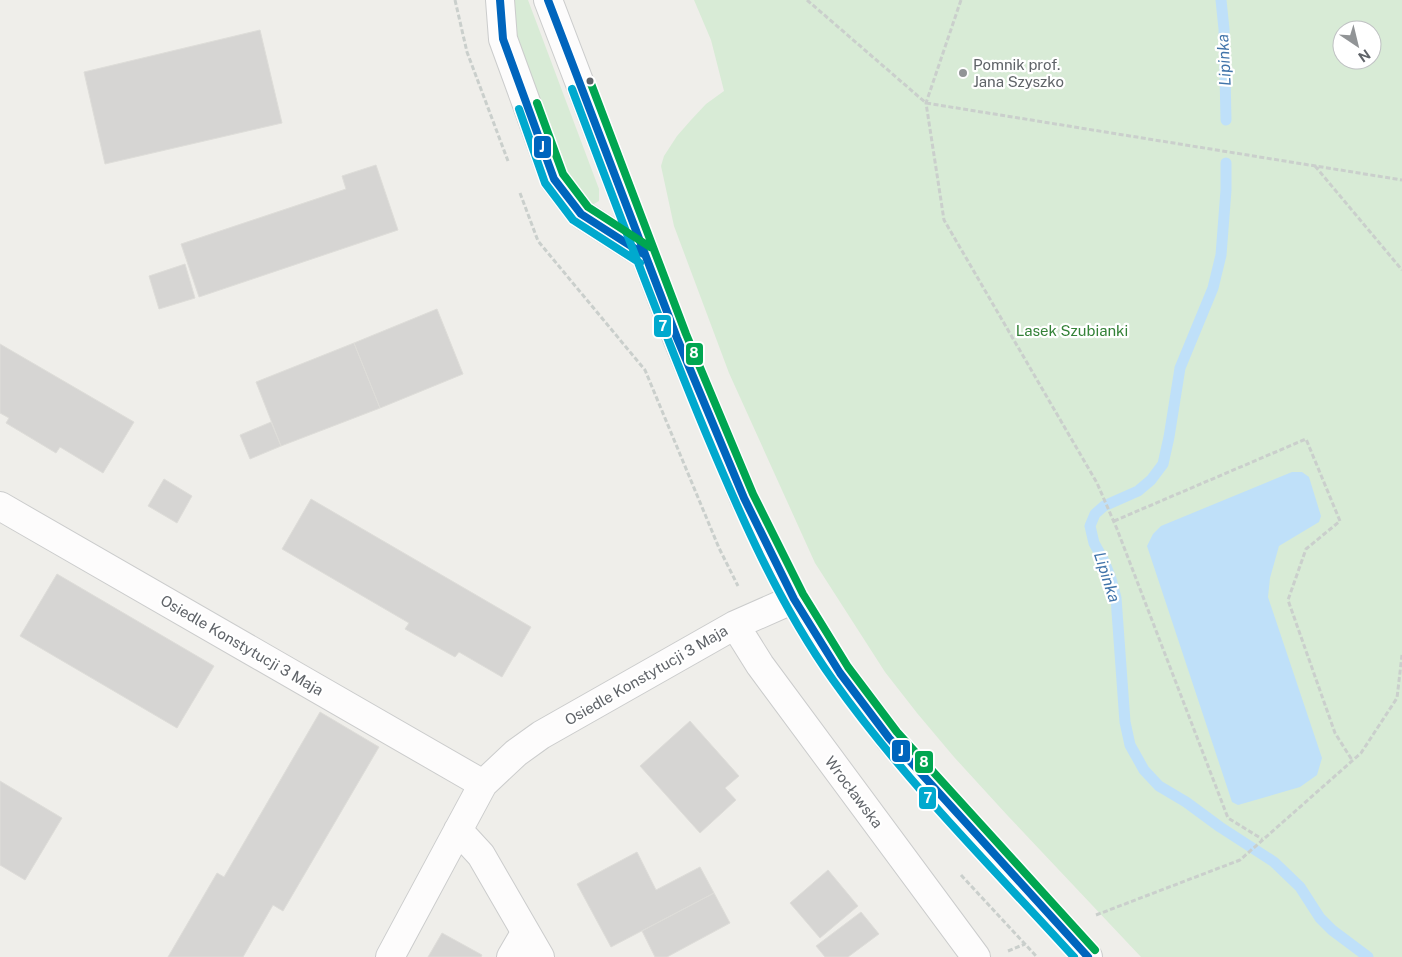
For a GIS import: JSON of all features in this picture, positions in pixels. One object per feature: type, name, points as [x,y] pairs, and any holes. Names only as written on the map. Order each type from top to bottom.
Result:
[{"type":"street","points":[[500,0],[504,39],[554,179],[581,214],[645,254]]},
{"type":"street","points":[[548,0],[676,338],[744,498],[794,599],[840,673],[889,738],[1088,957]]},
{"type":"street","name":"Osiedle Konstytucji 3 Maja","points":[[0,506],[483,784]]},
{"type":"street","name":"Osiedle Konstytucji 3 Maja","points":[[390,957],[483,784],[516,753],[541,735],[735,625],[794,599]]},
{"type":"street","name":"Wrocławska","points":[[735,625],[760,665],[989,955]]},
{"type":"street","points":[[458,830],[481,855],[540,957]]},
{"type":"street","points":[[510,957],[526,933]]},
{"type":"path","points":[[807,0],[926,103],[1402,180]]},
{"type":"path","points":[[960,0],[926,103],[944,220],[1096,484],[1114,521],[1228,818],[1262,839]]},
{"type":"path","points":[[1315,165],[1402,270]]},
{"type":"path","points":[[1114,521],[1306,439],[1340,521],[1306,549],[1288,600],[1336,733],[1352,760]]},
{"type":"path","points":[[989,955],[1062,929],[1240,860],[1361,753],[1397,698],[1402,655]]},
{"type":"green space","points":[[513,0],[528,0],[599,189],[599,201],[592,205],[584,200],[570,179],[516,38]]},
{"type":"green space","name":"Lasek Szubianki","points":[[694,0],[1402,0],[1402,957],[1141,957],[1008,816],[917,713],[885,672],[815,563],[729,373],[674,226],[661,166],[664,156],[677,136],[706,104],[724,91],[711,40]]},
{"type":"water","points":[[1292,472],[1302,472],[1309,477],[1321,516],[1319,522],[1279,546],[1270,578],[1268,597],[1322,758],[1317,775],[1300,787],[1238,805],[1232,802],[1147,546],[1153,534],[1161,526]]},
{"type":"building","points":[[260,30],[282,123],[105,164],[84,72]]},
{"type":"building","points":[[376,165],[398,230],[199,297],[181,244],[346,189],[342,176]]},
{"type":"building","points":[[185,264],[195,298],[159,309],[149,276]]},
{"type":"building","points":[[437,309],[463,374],[380,408],[354,343]]},
{"type":"building","points":[[354,343],[380,408],[281,446],[256,382]]},
{"type":"building","points":[[0,344],[134,422],[103,473],[60,447],[56,453],[6,423],[9,418],[0,413]]},
{"type":"building","points":[[271,422],[281,446],[250,459],[240,435]]},
{"type":"building","points":[[164,479],[192,496],[177,523],[148,506]]},
{"type":"building","points":[[311,499],[531,627],[502,677],[459,652],[455,657],[405,629],[409,623],[282,549]]},
{"type":"building","points":[[57,574],[214,666],[177,728],[20,636]]},
{"type":"building","points":[[320,712],[379,747],[283,911],[273,905],[243,957],[168,957],[217,873],[224,877]]},
{"type":"building","points":[[690,721],[739,776],[725,788],[736,800],[700,833],[640,766]]},
{"type":"building","points":[[0,781],[62,818],[25,880],[0,865]]},
{"type":"building","points":[[637,852],[656,890],[700,867],[714,893],[611,947],[577,884]]},
{"type":"building","points":[[828,870],[858,906],[820,938],[790,903]]},
{"type":"building","points":[[714,893],[730,923],[667,957],[655,957],[642,931]]},
{"type":"building","points":[[861,912],[879,934],[848,957],[825,957],[816,946]]},
{"type":"building","points":[[442,933],[482,955],[481,957],[428,957]]},
{"type":"waterway","name":"Lipinka","points":[[1221,0],[1224,29],[1226,120]]},
{"type":"waterway","name":"Lipinka","points":[[1226,163],[1221,255],[1213,288],[1180,368],[1163,464],[1151,480],[1138,491],[1104,506],[1095,514],[1090,526],[1094,543],[1104,561],[1116,598],[1125,722],[1130,745],[1144,770],[1159,786],[1186,802],[1220,827],[1274,862],[1300,887],[1320,918],[1332,930],[1368,957]]},
{"type":"transit line","name":"J","points":[[500,0],[503,39],[554,179],[581,214],[645,255]]},
{"type":"transit line","name":"J","points":[[548,0],[677,338],[744,498],[794,599],[840,673],[889,738],[1088,957]]},
{"type":"transit line","name":"8","points":[[590,81],[686,334],[753,494],[803,594],[848,667],[897,732],[1095,950]]},
{"type":"transit line","name":"7","points":[[572,89],[705,431],[747,528],[795,621],[833,680],[889,753],[949,822],[1074,957]]},
{"type":"transit line","name":"8","points":[[537,103],[563,174],[588,207],[650,247]]},
{"type":"transit line","name":"7","points":[[519,109],[545,183],[573,220],[640,263]]},
{"type":"place","name":"Pomnik prof. Jana Szyszko","points":[[963,73]]}]
